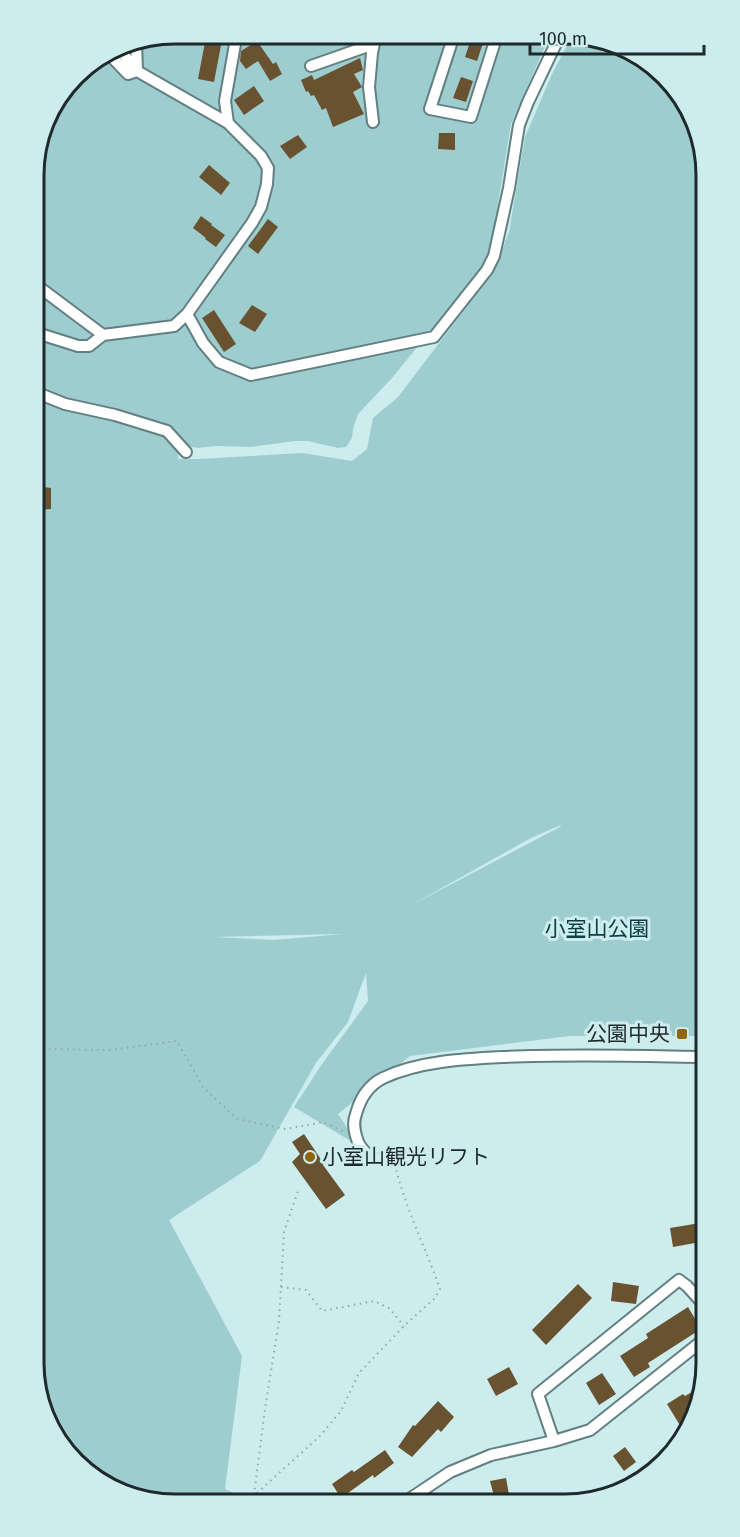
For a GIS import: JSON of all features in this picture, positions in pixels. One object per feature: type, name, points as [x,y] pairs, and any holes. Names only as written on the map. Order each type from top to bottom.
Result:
[{"type":"street","points":[[228,123],[225,100],[235,44]]},
{"type":"street","points":[[311,66],[363,44]]},
{"type":"street","points":[[374,44],[369,87],[374,122]]},
{"type":"street","points":[[451,44],[430,109],[471,117],[494,44]]},
{"type":"street","points":[[187,314],[203,343],[219,362],[251,375],[434,337],[487,270],[494,256],[519,125],[556,44]]},
{"type":"street","points":[[136,49],[137,71]]},
{"type":"street","points":[[44,335],[78,346],[89,346],[104,334],[174,326],[187,314],[261,207],[267,184],[268,168],[261,156],[228,123],[137,71],[123,54]]},
{"type":"street","points":[[113,59],[128,74],[137,71]]},
{"type":"street","points":[[44,291],[104,334]]},
{"type":"street","points":[[44,396],[65,404],[167,430],[186,452]]},
{"type":"street","points":[[411,1154],[394,1160],[382,1161],[367,1155],[358,1146],[353,1121],[358,1105],[367,1090],[381,1079],[401,1071],[441,1062],[546,1055],[696,1057]]},
{"type":"street","points":[[554,1441],[538,1394],[679,1280],[696,1296]]},
{"type":"street","points":[[417,1494],[450,1472],[491,1455],[554,1441],[590,1430],[696,1344]]},
{"type":"path","points":[[44,1049],[109,1050],[177,1041],[203,1087],[237,1119],[285,1129],[324,1122],[346,1133],[356,1133]]},
{"type":"path","points":[[255,1494],[319,1437],[341,1411],[359,1373],[404,1326],[435,1298],[440,1289],[402,1191],[394,1160]]},
{"type":"path","points":[[254,1494],[279,1320],[284,1232],[298,1188]]},
{"type":"path","points":[[281,1287],[306,1290],[322,1311],[374,1300],[389,1308],[404,1326]]},
{"type":"green space","name":"小室山公園","points":[[166,44],[546,44],[511,124],[490,253],[481,269],[392,378],[358,414],[352,438],[346,447],[338,448],[308,441],[295,441],[250,447],[198,448],[187,446],[178,437],[178,459],[302,453],[352,461],[367,449],[373,418],[398,397],[494,271],[509,232],[525,137],[552,74],[568,44],[600,48],[616,53],[645,70],[670,95],[687,124],[695,157],[696,1036],[569,1036],[410,1056],[338,1114],[359,1146],[294,1107],[368,1001],[366,973],[348,1022],[316,1063],[260,1161],[169,1220],[242,1356],[225,1489],[237,1494],[174,1494],[132,1487],[116,1480],[88,1461],[66,1435],[53,1413],[45,1380],[44,166],[50,132],[70,95],[88,76],[124,53],[149,46]],"holes":[[[561,825],[408,907],[531,838]],[[343,934],[274,940],[213,937]]]},
{"type":"building","points":[[205,44],[221,44],[214,82],[198,79]]},
{"type":"building","points":[[252,44],[259,44],[273,64],[276,62],[282,74],[270,81],[258,61],[246,69],[240,61],[241,51]]},
{"type":"building","points":[[469,44],[483,44],[477,61],[465,57]]},
{"type":"building","points":[[360,58],[363,70],[354,74],[362,87],[353,92],[364,114],[333,127],[326,108],[322,110],[314,95],[311,96],[308,91],[306,92],[301,80],[312,75],[314,80]]},
{"type":"building","points":[[461,77],[473,81],[466,102],[453,98]]},
{"type":"building","points":[[254,86],[264,101],[244,115],[234,100]]},
{"type":"building","points":[[439,133],[455,133],[455,150],[438,149]]},
{"type":"building","points":[[298,135],[307,147],[290,159],[280,146]]},
{"type":"building","points":[[209,165],[230,183],[221,195],[199,177]]},
{"type":"building","points":[[201,216],[225,235],[216,247],[193,228]]},
{"type":"building","points":[[268,219],[278,227],[258,254],[248,246]]},
{"type":"building","points":[[252,305],[267,314],[255,332],[239,323]]},
{"type":"building","points":[[214,310],[236,344],[224,352],[202,318]]},
{"type":"building","points":[[44,487],[51,488],[51,509],[44,509]]},
{"type":"building","points":[[304,1134],[345,1195],[326,1209],[292,1162],[300,1154],[292,1142]]},
{"type":"building","points":[[696,1224],[696,1243],[673,1247],[670,1228]]},
{"type":"building","points":[[613,1282],[639,1286],[636,1304],[611,1301]]},
{"type":"building","points":[[578,1284],[592,1298],[546,1345],[532,1330]]},
{"type":"building","points":[[688,1307],[696,1321],[696,1332],[648,1363],[650,1367],[634,1377],[620,1356],[648,1338],[646,1334]]},
{"type":"building","points":[[509,1367],[518,1384],[496,1396],[487,1379]]},
{"type":"building","points":[[602,1373],[616,1394],[599,1405],[586,1383]]},
{"type":"building","points":[[693,1391],[690,1405],[680,1426],[667,1404],[683,1394],[685,1396]]},
{"type":"building","points":[[438,1401],[454,1417],[441,1432],[438,1429],[412,1457],[398,1447],[413,1425],[415,1426]]},
{"type":"building","points":[[625,1447],[636,1462],[624,1471],[613,1456]]},
{"type":"building","points":[[385,1450],[394,1463],[347,1494],[338,1494],[332,1484],[352,1470],[354,1472]]},
{"type":"building","points":[[506,1478],[509,1494],[493,1494],[490,1481]]},
{"type":"place","name":"公園中央","points":[[682,1034]]},
{"type":"place","name":"小室山観光リフト","points":[[310,1157]]}]
